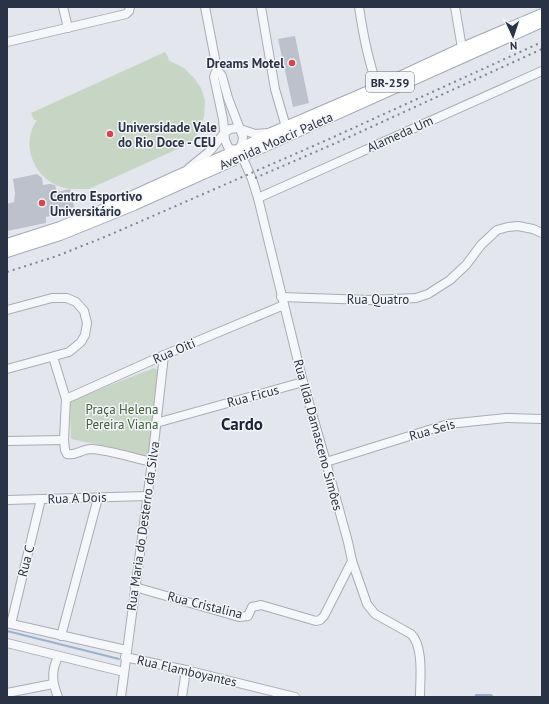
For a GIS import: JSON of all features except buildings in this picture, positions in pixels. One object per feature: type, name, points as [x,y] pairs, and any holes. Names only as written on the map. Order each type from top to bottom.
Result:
[{"type":"main road","name":"Avenida Moacir Paleta","points":[[7,244],[60,227],[102,210],[180,174],[240,153],[271,133],[542,14]]},
{"type":"main road","name":"Avenida Moacir Paleta","points":[[7,252],[36,244],[162,193],[240,153],[542,22]]},
{"type":"street","points":[[63,7],[68,28]]},
{"type":"street","points":[[205,7],[217,69],[222,76],[228,98],[241,130],[243,140],[240,153],[228,148],[225,140],[214,77],[217,69]]},
{"type":"street","points":[[261,7],[275,89],[286,127]]},
{"type":"street","points":[[359,7],[362,30],[371,68],[378,87]]},
{"type":"street","points":[[455,7],[462,48]]},
{"type":"street","points":[[7,42],[68,28],[128,11]]},
{"type":"street","name":"Alameda Um","points":[[258,198],[542,71]]},
{"type":"street","points":[[180,174],[204,157],[230,129],[237,128],[255,134],[271,133]]},
{"type":"street","name":"Rua Ilda Damasceno Simôes","points":[[240,153],[258,198],[303,382],[349,544],[352,561],[367,604],[371,610],[375,614],[411,634],[415,638],[418,644],[419,653],[420,697]]},
{"type":"street","name":"Rua Quatro","points":[[283,301],[416,298],[428,294],[450,280],[466,265],[481,245],[497,230],[508,226],[518,226],[533,229],[542,234]]},
{"type":"street","points":[[7,310],[52,298],[67,298],[76,302],[84,311],[88,323],[85,335],[81,342],[69,352],[7,369]]},
{"type":"street","name":"Rua Oiti","points":[[66,399],[283,301]]},
{"type":"street","name":"Rua Maria do Desterro da Silva","points":[[121,697],[152,462],[164,355]]},
{"type":"street","points":[[54,357],[66,399],[64,440],[67,454],[71,455],[89,449],[152,462]]},
{"type":"street","name":"Rua Ficus","points":[[156,423],[303,382]]},
{"type":"street","name":"Rua Seis","points":[[326,462],[448,424],[506,418],[542,419]]},
{"type":"street","points":[[7,441],[64,440]]},
{"type":"street","name":"Rua A Dois","points":[[7,500],[147,496]]},
{"type":"street","points":[[61,636],[98,498]]},
{"type":"street","name":"Rua C","points":[[9,623],[41,499]]},
{"type":"street","name":"Rua Cristalina","points":[[135,587],[239,617],[248,616],[252,608],[260,605],[316,621],[320,620],[326,611],[352,561]]},
{"type":"street","name":"Rua Flamboyantes","points":[[9,623],[295,697]]},
{"type":"street","points":[[7,643],[58,657],[124,672]]},
{"type":"street","points":[[58,657],[53,672],[53,684],[58,697]]},
{"type":"street","points":[[182,697],[186,670]]},
{"type":"street","points":[[7,693],[53,684]]},
{"type":"green space","points":[[165,52],[169,59],[168,60],[184,68],[194,78],[201,88],[205,100],[204,116],[200,131],[191,143],[89,189],[64,188],[48,180],[35,165],[32,157],[30,138],[32,129],[37,120],[34,120],[31,113]]},
{"type":"green space","name":"Praça Helena Pereira Viana","points":[[154,368],[160,371],[149,460],[124,450],[71,439],[70,401]]},
{"type":"waterway","points":[[7,631],[119,659]]},
{"type":"waterway","points":[[475,697],[476,695],[491,695],[493,697]]},
{"type":"railway","points":[[7,272],[57,256],[107,236],[327,140],[542,42]]},
{"type":"railway","points":[[255,178],[336,143],[542,49]]},
{"type":"place","name":"Dreams Motel","points":[[292,63]]},
{"type":"place","name":"Universidade Vale do Rio Doce - CEU","points":[[110,134]]},
{"type":"place","name":"Centro Esportivo Universitário","points":[[42,203]]},
{"type":"district","name":"Cardo","points":[[242,424]]}]
